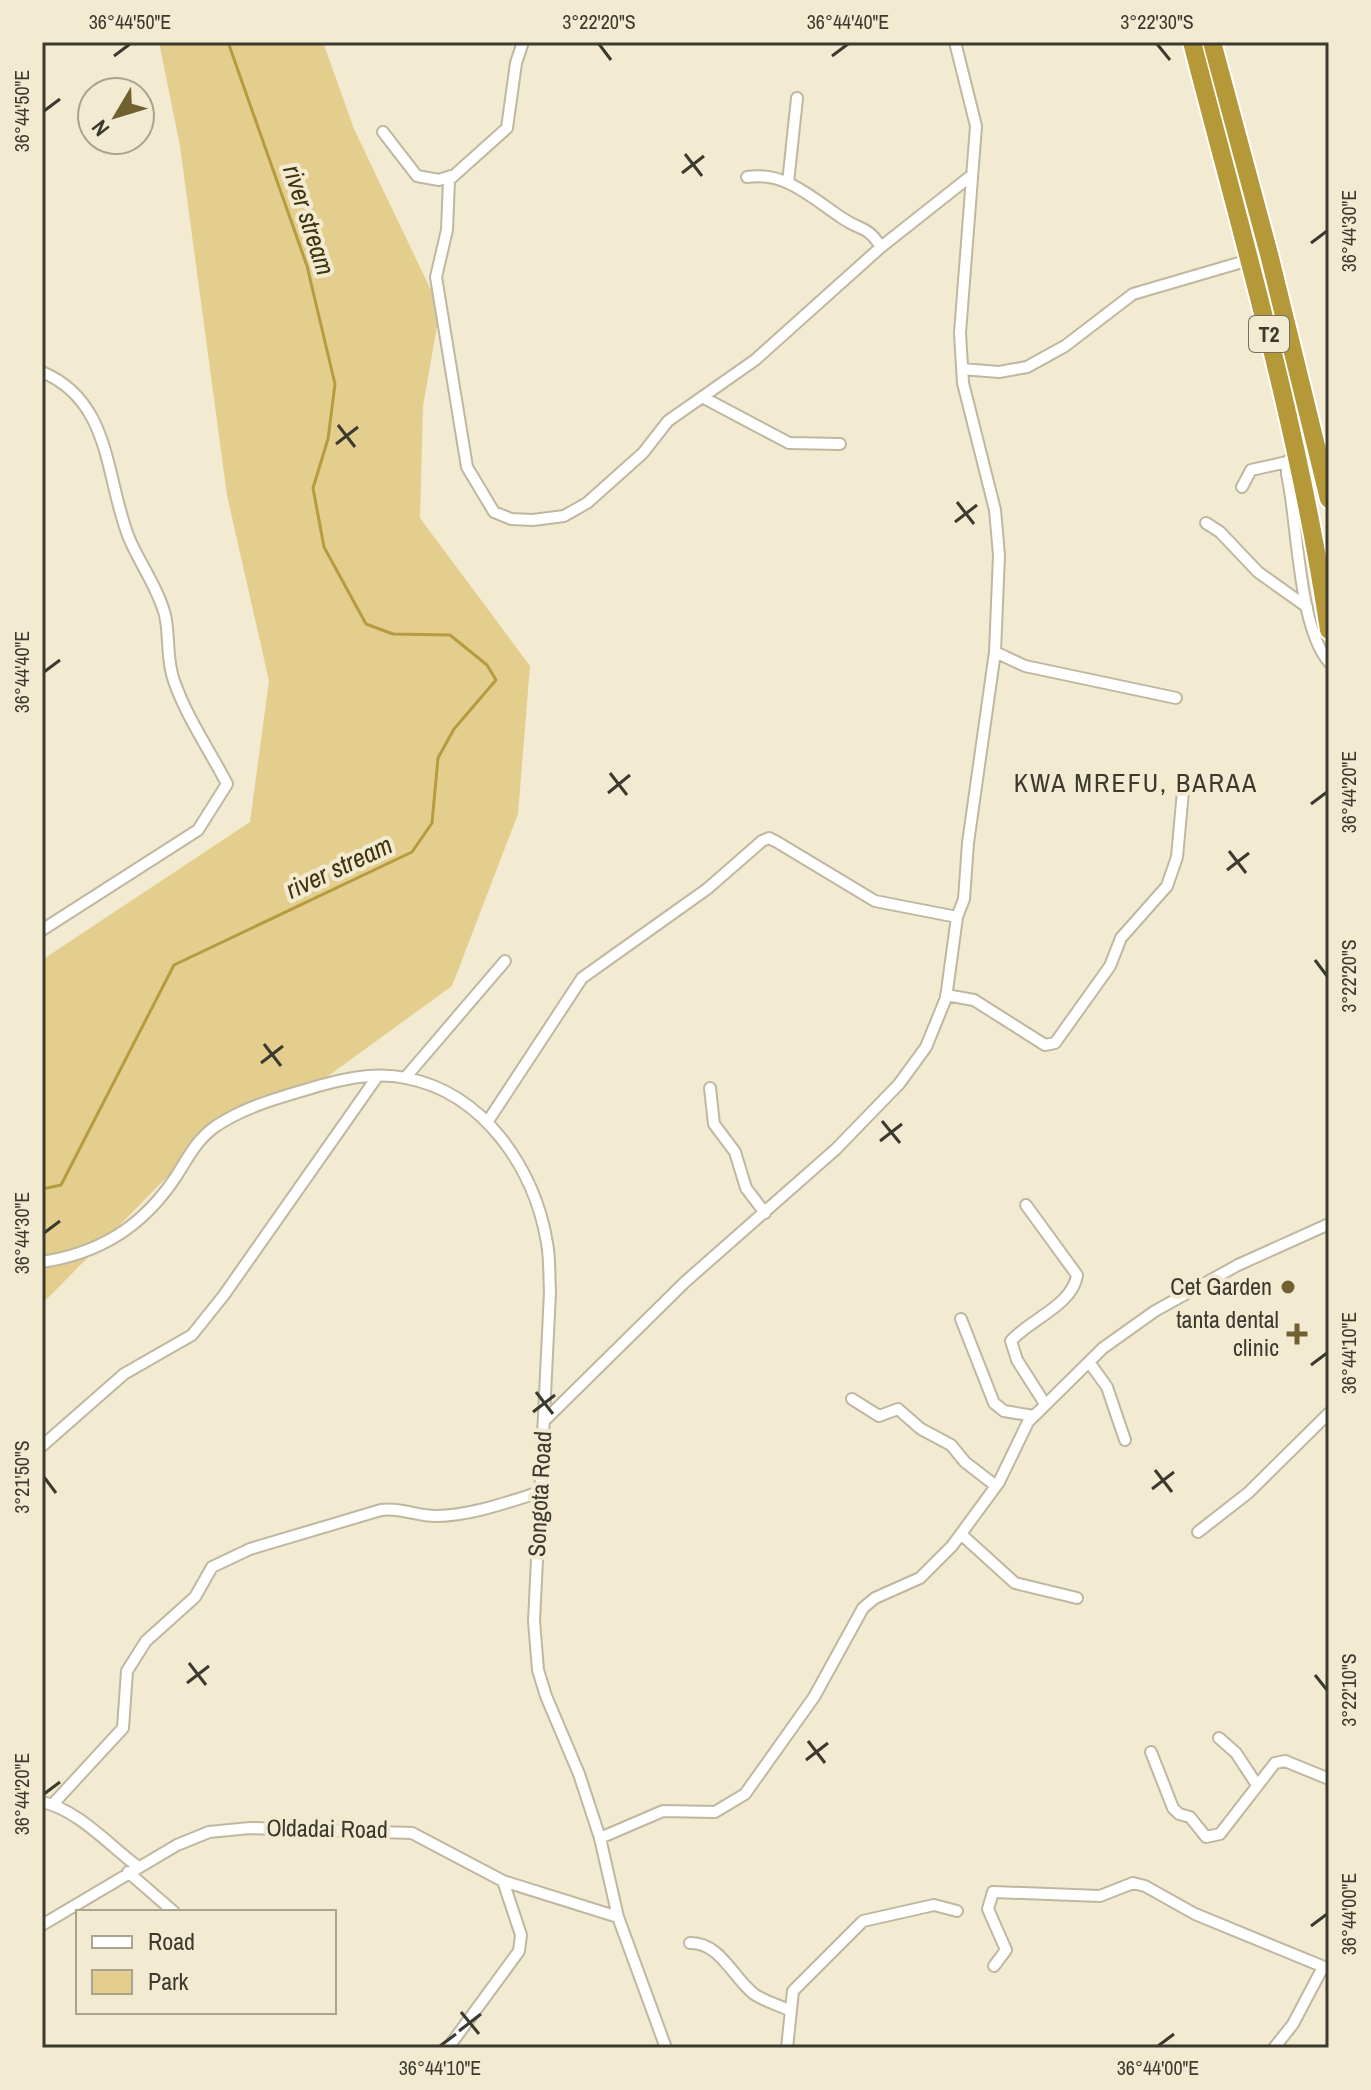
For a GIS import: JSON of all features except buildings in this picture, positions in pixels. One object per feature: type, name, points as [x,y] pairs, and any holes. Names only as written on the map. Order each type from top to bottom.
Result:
[{"type":"highway","name":"T2","points":[[1192,42],[1249,260],[1329,630]]},
{"type":"highway","name":"T2","points":[[1212,42],[1269,254],[1329,499]]},
{"type":"street","points":[[383,132],[420,177],[439,180],[451,176],[507,128],[516,63],[523,42]]},
{"type":"street","points":[[544,1421],[685,1282],[836,1149],[899,1084],[926,1047],[946,995],[957,917],[964,899],[972,813],[995,652],[998,529],[965,399],[962,369],[960,333],[976,126],[955,42]]},
{"type":"street","points":[[788,183],[797,98]]},
{"type":"street","points":[[747,177],[764,175],[788,183],[844,220],[866,228],[881,247]]},
{"type":"street","points":[[451,176],[447,230],[436,268],[436,287],[467,467],[494,512],[511,519],[564,516],[612,482],[643,453],[668,421],[755,360],[881,247],[972,175]]},
{"type":"street","points":[[962,369],[999,372],[1027,367],[1065,346],[1133,294],[1249,260]]},
{"type":"street","points":[[42,372],[60,381],[78,399],[101,432],[120,514],[164,611],[167,657],[175,684],[207,754],[227,784],[198,830],[42,930]]},
{"type":"street","points":[[704,398],[789,443],[840,444]]},
{"type":"street","points":[[1242,487],[1251,470],[1292,456],[1307,607],[1315,642],[1329,662]]},
{"type":"street","points":[[1206,523],[1220,532],[1258,572],[1307,607]]},
{"type":"street","points":[[995,652],[1025,666],[1176,698]]},
{"type":"street","points":[[946,995],[974,1000],[1045,1045],[1055,1043],[1110,966],[1121,938],[1167,886],[1177,857],[1183,791]]},
{"type":"street","points":[[488,1121],[582,978],[707,889],[762,841],[769,838],[777,842],[875,901],[957,917]]},
{"type":"street","points":[[405,1078],[505,961]]},
{"type":"street","points":[[42,1446],[124,1374],[192,1335],[224,1295],[377,1077]]},
{"type":"street","name":"Songota Road","points":[[42,1262],[96,1249],[128,1231],[148,1213],[200,1137],[256,1105],[342,1078],[405,1078],[436,1088],[488,1121],[529,1186],[547,1243],[550,1292],[534,1621],[538,1670],[600,1838],[618,1917],[666,2048]]},
{"type":"street","points":[[710,1088],[714,1124],[735,1152],[746,1188],[765,1213]]},
{"type":"street","points":[[1026,1205],[1077,1275],[1070,1291],[1012,1339],[1010,1344],[1045,1404]]},
{"type":"street","points":[[600,1838],[663,1811],[715,1812],[745,1794],[814,1697],[863,1608],[875,1598],[920,1578],[962,1535],[996,1486],[1034,1416],[1045,1404],[1089,1362],[1155,1311],[1249,1259],[1329,1224]]},
{"type":"street","points":[[961,1319],[994,1403],[1004,1411],[1034,1416]]},
{"type":"street","points":[[1089,1362],[1107,1387],[1125,1440]]},
{"type":"street","points":[[852,1399],[879,1416],[898,1409],[921,1429],[951,1445],[965,1462],[996,1486]]},
{"type":"street","points":[[1198,1532],[1248,1493],[1329,1413]]},
{"type":"street","points":[[172,1910],[133,1869],[48,1803],[121,1731],[124,1679],[146,1641],[195,1597],[216,1564],[250,1549],[381,1510],[395,1508],[419,1515],[441,1516],[540,1492]]},
{"type":"street","points":[[962,1535],[1015,1583],[1077,1598]]},
{"type":"street","points":[[1219,1738],[1236,1753],[1257,1785]]},
{"type":"street","points":[[1151,1752],[1173,1808],[1179,1814],[1190,1817],[1206,1837],[1220,1834],[1272,1765],[1281,1761],[1329,1779]]},
{"type":"street","name":"Oldadai Road","points":[[42,1925],[133,1869],[209,1832],[250,1828],[352,1828],[412,1833],[503,1881],[618,1917]]},
{"type":"street","points":[[448,2048],[519,1951],[521,1935],[503,1881]]},
{"type":"street","points":[[994,1966],[1006,1950],[988,1909],[993,1892],[1100,1896],[1133,1883],[1159,1891],[1195,1914],[1326,1968],[1293,2024],[1274,2048]]},
{"type":"street","points":[[787,2048],[789,2010],[797,1985],[818,1970],[848,1933],[863,1921],[934,1905],[957,1911]]},
{"type":"street","points":[[690,1943],[700,1944],[716,1954],[753,1993],[789,2010]]},
{"type":"green space","points":[[159,42],[323,42],[354,129],[440,309],[423,406],[420,518],[530,666],[518,814],[452,986],[313,1087],[219,1124],[42,1304],[42,960],[250,822],[269,681],[227,495],[180,146]]},
{"type":"waterway","name":"river stream","points":[[42,1189],[61,1185],[174,965],[412,852],[432,823],[438,758],[454,729],[496,680],[487,665],[450,635],[393,634],[366,624],[324,547],[313,488],[328,439],[335,384],[307,266],[228,42]]},
{"type":"place","name":"Cet Garden","points":[[1288,1287]]},
{"type":"place","name":"tanta dental clinic","points":[[1297,1334]]},
{"type":"district","name":"KWA MREFU, BARAA","points":[[1136,783]]}]
